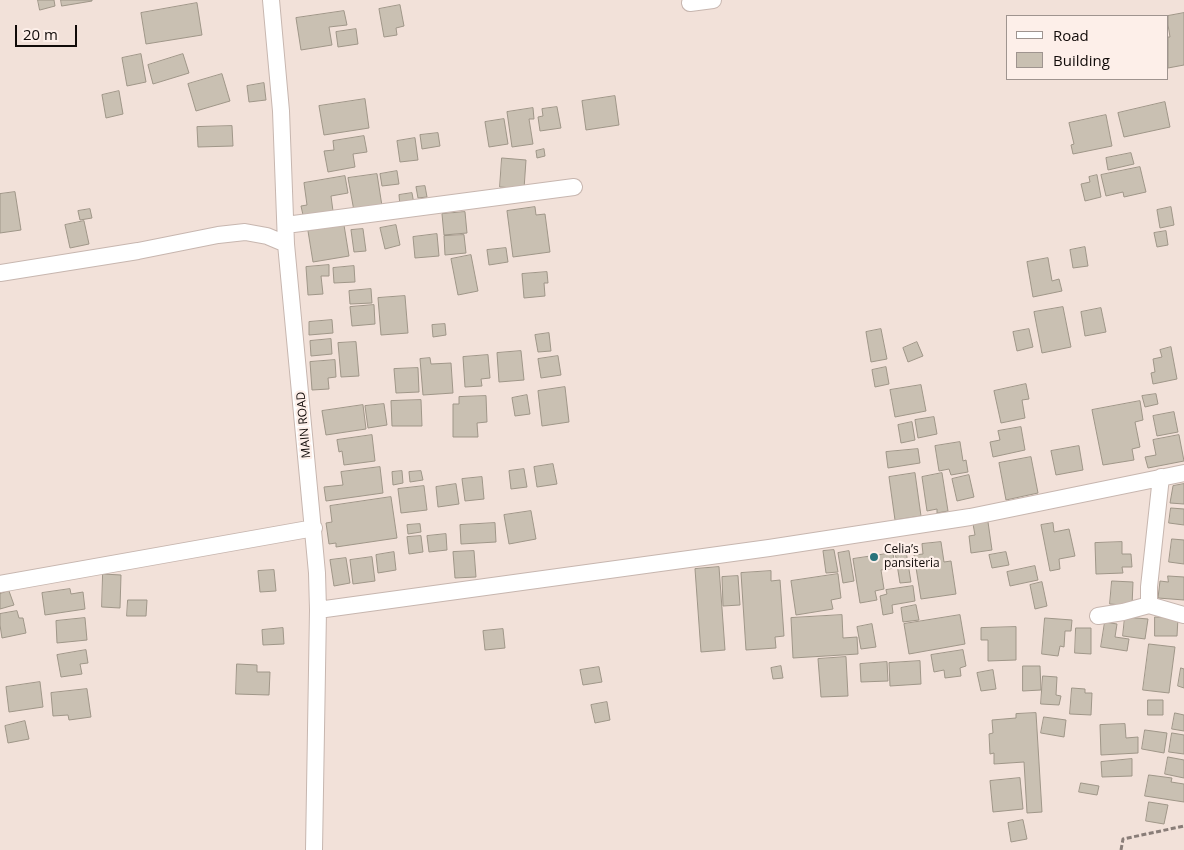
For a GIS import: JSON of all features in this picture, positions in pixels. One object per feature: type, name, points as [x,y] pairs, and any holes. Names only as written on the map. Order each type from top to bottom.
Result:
[{"type":"street","name":"MAIN ROAD","points":[[271,0],[282,111],[286,244],[318,573],[314,850]]},
{"type":"street","points":[[690,3],[713,0]]},
{"type":"street","points":[[286,225],[574,187]]},
{"type":"street","points":[[0,273],[245,232],[267,236],[286,244]]},
{"type":"street","points":[[318,610],[759,550],[970,517],[1184,473]]},
{"type":"street","points":[[1149,605],[1149,586],[1161,477]]},
{"type":"street","points":[[0,584],[314,528]]},
{"type":"street","points":[[1098,616],[1149,605],[1184,615]]},
{"type":"path","points":[[1121,850],[1123,839],[1184,826]]},
{"type":"building","points":[[38,0],[54,0],[55,6],[40,10]]},
{"type":"building","points":[[61,0],[92,0],[92,1],[62,6]]},
{"type":"building","points":[[197,3],[202,35],[146,44],[141,13]]},
{"type":"building","points":[[400,5],[404,26],[396,28],[397,35],[384,37],[379,9]]},
{"type":"building","points":[[344,11],[347,25],[329,27],[332,45],[301,50],[296,18]]},
{"type":"building","points":[[1184,13],[1184,65],[1169,68],[1170,37],[1169,16]]},
{"type":"building","points":[[356,29],[358,44],[338,47],[336,32]]},
{"type":"building","points":[[141,54],[146,82],[127,86],[122,58]]},
{"type":"building","points":[[183,54],[189,73],[153,84],[148,65]]},
{"type":"building","points":[[222,74],[230,101],[196,111],[188,84]]},
{"type":"building","points":[[264,83],[266,100],[249,102],[247,86]]},
{"type":"building","points":[[119,91],[123,114],[106,118],[102,95]]},
{"type":"building","points":[[615,96],[619,125],[586,130],[582,101]]},
{"type":"building","points":[[365,99],[369,128],[324,135],[319,106]]},
{"type":"building","points":[[1165,102],[1170,127],[1124,137],[1118,113]]},
{"type":"building","points":[[557,107],[561,128],[540,131],[538,117],[543,116],[542,109]]},
{"type":"building","points":[[533,108],[534,119],[529,119],[533,144],[512,147],[507,112]]},
{"type":"building","points":[[1106,115],[1112,146],[1073,154],[1071,145],[1074,144],[1069,123]]},
{"type":"building","points":[[504,119],[508,144],[489,147],[485,122]]},
{"type":"building","points":[[232,126],[233,146],[198,147],[197,127]]},
{"type":"building","points":[[438,133],[440,146],[422,149],[420,135]]},
{"type":"building","points":[[364,136],[367,152],[353,154],[355,167],[328,172],[324,151],[334,150],[333,141]]},
{"type":"building","points":[[415,138],[418,160],[400,162],[397,141]]},
{"type":"building","points":[[544,149],[545,156],[537,158],[536,151]]},
{"type":"building","points":[[1131,153],[1134,164],[1108,170],[1106,158]]},
{"type":"building","points":[[502,158],[526,160],[524,189],[500,187]]},
{"type":"building","points":[[1140,167],[1146,192],[1124,197],[1123,192],[1106,196],[1101,175]]},
{"type":"building","points":[[397,171],[399,184],[382,186],[380,174]]},
{"type":"building","points":[[377,174],[382,206],[354,211],[348,178]]},
{"type":"building","points":[[1097,175],[1101,197],[1085,201],[1081,184],[1090,182],[1089,177]]},
{"type":"building","points":[[345,176],[348,193],[331,196],[333,211],[303,215],[301,206],[307,205],[304,183]]},
{"type":"building","points":[[425,186],[427,197],[418,198],[416,187]]},
{"type":"building","points":[[15,192],[21,230],[0,233],[0,194]]},
{"type":"building","points":[[412,193],[414,204],[400,206],[399,195]]},
{"type":"building","points":[[535,207],[536,215],[545,214],[550,252],[513,257],[507,211]]},
{"type":"building","points":[[1171,207],[1174,225],[1160,228],[1157,210]]},
{"type":"building","points":[[90,209],[92,218],[80,220],[78,211]]},
{"type":"building","points":[[465,212],[467,233],[444,235],[442,214]]},
{"type":"building","points":[[84,221],[89,244],[70,248],[65,225]]},
{"type":"building","points":[[344,225],[349,256],[313,262],[308,231]]},
{"type":"building","points":[[396,225],[400,245],[385,249],[380,228]]},
{"type":"building","points":[[363,229],[366,251],[354,252],[351,230]]},
{"type":"building","points":[[1166,231],[1168,245],[1157,247],[1154,233]]},
{"type":"building","points":[[437,234],[439,256],[415,258],[413,237]]},
{"type":"building","points":[[464,235],[466,253],[445,255],[444,236]]},
{"type":"building","points":[[1085,247],[1088,266],[1073,268],[1070,250]]},
{"type":"building","points":[[506,248],[508,262],[489,265],[487,250]]},
{"type":"building","points":[[471,255],[478,291],[458,295],[451,259]]},
{"type":"building","points":[[1048,258],[1052,281],[1059,279],[1062,291],[1033,297],[1027,262]]},
{"type":"building","points":[[329,265],[329,276],[321,276],[323,294],[308,295],[306,267]]},
{"type":"building","points":[[354,266],[355,282],[334,283],[333,268]]},
{"type":"building","points":[[547,272],[548,283],[544,283],[545,296],[524,298],[522,274]]},
{"type":"building","points":[[371,289],[372,303],[350,304],[349,291]]},
{"type":"building","points":[[405,296],[408,333],[381,335],[378,298]]},
{"type":"building","points":[[374,305],[375,324],[352,326],[350,307]]},
{"type":"building","points":[[1063,307],[1071,347],[1042,353],[1034,312]]},
{"type":"building","points":[[1101,308],[1106,332],[1085,336],[1081,312]]},
{"type":"building","points":[[332,320],[333,333],[309,335],[309,322]]},
{"type":"building","points":[[445,324],[446,335],[433,337],[432,325]]},
{"type":"building","points":[[881,329],[887,359],[871,362],[866,332]]},
{"type":"building","points":[[1029,329],[1033,347],[1017,351],[1013,332]]},
{"type":"building","points":[[549,333],[551,351],[538,352],[535,335]]},
{"type":"building","points":[[331,339],[332,354],[311,356],[310,341]]},
{"type":"building","points":[[356,342],[359,376],[341,377],[338,343]]},
{"type":"building","points":[[917,342],[923,356],[908,362],[903,348]]},
{"type":"building","points":[[1171,347],[1177,379],[1153,384],[1151,373],[1155,372],[1153,359],[1162,357],[1160,350]]},
{"type":"building","points":[[521,351],[524,380],[499,382],[497,353]]},
{"type":"building","points":[[488,355],[490,378],[481,379],[482,386],[465,387],[463,357]]},
{"type":"building","points":[[558,356],[561,375],[541,378],[538,359]]},
{"type":"building","points":[[430,358],[431,364],[451,363],[453,393],[423,395],[420,359]]},
{"type":"building","points":[[335,360],[336,377],[328,378],[329,389],[312,390],[310,362]]},
{"type":"building","points":[[886,367],[889,384],[875,387],[872,370]]},
{"type":"building","points":[[418,368],[419,392],[396,393],[394,369]]},
{"type":"building","points":[[1026,384],[1029,399],[1022,400],[1025,418],[1001,423],[994,391]]},
{"type":"building","points":[[921,385],[926,411],[895,417],[890,390]]},
{"type":"building","points":[[565,387],[569,422],[542,426],[538,391]]},
{"type":"building","points":[[1156,394],[1158,404],[1145,407],[1142,396]]},
{"type":"building","points":[[527,395],[530,414],[515,416],[512,398]]},
{"type":"building","points":[[486,396],[487,422],[477,423],[478,437],[453,437],[453,404],[459,404],[459,397]]},
{"type":"building","points":[[421,400],[422,426],[392,426],[391,401]]},
{"type":"building","points":[[1140,401],[1143,420],[1135,422],[1140,447],[1132,449],[1134,460],[1103,465],[1092,410]]},
{"type":"building","points":[[384,404],[387,425],[368,428],[365,406]]},
{"type":"building","points":[[363,405],[366,429],[326,435],[322,411]]},
{"type":"building","points":[[1174,412],[1178,432],[1157,436],[1153,416]]},
{"type":"building","points":[[934,417],[937,434],[918,438],[915,420]]},
{"type":"building","points":[[912,422],[915,440],[901,443],[898,425]]},
{"type":"building","points":[[1021,427],[1025,450],[993,457],[990,442],[1000,440],[998,431]]},
{"type":"building","points":[[372,435],[375,461],[344,465],[342,451],[339,452],[337,440]]},
{"type":"building","points":[[1179,435],[1184,461],[1148,468],[1145,457],[1156,455],[1153,440]]},
{"type":"building","points":[[960,442],[963,461],[966,460],[968,472],[951,475],[949,469],[939,471],[935,446]]},
{"type":"building","points":[[1079,446],[1083,470],[1056,475],[1051,451]]},
{"type":"building","points":[[918,449],[920,463],[888,468],[886,452]]},
{"type":"building","points":[[1031,457],[1038,493],[1006,500],[999,463]]},
{"type":"building","points":[[553,464],[557,484],[537,487],[534,467]]},
{"type":"building","points":[[380,467],[383,493],[326,501],[324,487],[343,485],[341,472]]},
{"type":"building","points":[[524,469],[527,487],[511,489],[509,471]]},
{"type":"building","points":[[402,471],[403,483],[393,485],[392,472]]},
{"type":"building","points":[[421,471],[423,480],[410,482],[409,472]]},
{"type":"building","points":[[915,473],[921,516],[895,520],[889,477]]},
{"type":"building","points":[[942,473],[948,511],[937,513],[937,509],[927,511],[922,477]]},
{"type":"building","points":[[969,475],[974,497],[957,501],[952,479]]},
{"type":"building","points":[[482,477],[484,499],[465,501],[462,479]]},
{"type":"building","points":[[456,484],[459,504],[438,507],[436,487]]},
{"type":"building","points":[[1184,484],[1184,504],[1170,503],[1173,486]]},
{"type":"building","points":[[424,486],[427,510],[401,513],[398,489]]},
{"type":"building","points":[[391,497],[397,538],[336,547],[336,543],[329,544],[326,523],[332,522],[330,506]]},
{"type":"building","points":[[1171,508],[1184,509],[1184,525],[1169,523]]},
{"type":"building","points":[[531,511],[536,539],[509,544],[504,515]]},
{"type":"building","points":[[988,522],[992,550],[971,553],[969,536],[975,535],[973,524]]},
{"type":"building","points":[[495,523],[496,542],[461,544],[460,525]]},
{"type":"building","points":[[1053,523],[1054,532],[1069,529],[1075,556],[1059,559],[1060,569],[1050,571],[1041,525]]},
{"type":"building","points":[[420,524],[421,532],[408,534],[407,525]]},
{"type":"building","points":[[446,534],[447,550],[429,552],[427,536]]},
{"type":"building","points":[[421,536],[423,552],[409,554],[407,537]]},
{"type":"building","points":[[1172,539],[1184,540],[1184,564],[1169,562]]},
{"type":"building","points":[[941,542],[944,562],[951,561],[956,594],[921,599],[914,555],[923,554],[922,544]]},
{"type":"building","points":[[1122,542],[1122,554],[1131,554],[1132,567],[1122,567],[1123,573],[1096,574],[1095,543]]},
{"type":"building","points":[[834,550],[838,572],[826,573],[823,551]]},
{"type":"building","points":[[474,551],[476,577],[455,578],[453,552]]},
{"type":"building","points":[[849,551],[854,581],[843,583],[838,553]]},
{"type":"building","points":[[906,551],[911,582],[900,583],[895,552]]},
{"type":"building","points":[[394,552],[396,570],[378,573],[376,555]]},
{"type":"building","points":[[1006,552],[1009,565],[992,568],[989,555]]},
{"type":"building","points":[[893,553],[895,568],[881,570],[884,589],[875,591],[877,600],[860,603],[853,559]]},
{"type":"building","points":[[372,557],[375,581],[353,584],[350,560]]},
{"type":"building","points":[[346,558],[350,583],[334,586],[330,560]]},
{"type":"building","points":[[1035,566],[1038,580],[1010,586],[1007,572]]},
{"type":"building","points":[[719,567],[725,650],[701,652],[695,569]]},
{"type":"building","points":[[274,570],[276,591],[260,592],[258,571]]},
{"type":"building","points":[[771,571],[771,581],[780,580],[784,636],[775,637],[776,648],[746,650],[741,573]]},
{"type":"building","points":[[103,574],[121,575],[120,608],[102,607]]},
{"type":"building","points":[[838,574],[841,598],[831,600],[833,609],[796,615],[791,581]]},
{"type":"building","points":[[738,576],[740,605],[723,606],[722,577]]},
{"type":"building","points":[[1168,576],[1184,577],[1184,600],[1158,598],[1160,581],[1168,582]]},
{"type":"building","points":[[1112,581],[1133,582],[1132,606],[1110,604]]},
{"type":"building","points":[[1042,582],[1047,606],[1035,609],[1030,585]]},
{"type":"building","points":[[913,586],[915,601],[892,605],[893,613],[883,615],[880,596],[887,594],[886,590]]},
{"type":"building","points":[[70,589],[71,594],[83,592],[85,609],[45,615],[42,593]]},
{"type":"building","points":[[9,591],[14,605],[0,609],[0,594]]},
{"type":"building","points":[[128,600],[147,600],[146,616],[127,616]]},
{"type":"building","points":[[916,605],[919,620],[903,622],[901,608]]},
{"type":"building","points":[[17,611],[19,618],[23,618],[26,633],[2,638],[0,614]]},
{"type":"building","points":[[842,615],[843,638],[857,637],[858,654],[793,658],[791,618]]},
{"type":"building","points":[[960,615],[965,644],[909,654],[904,624]]},
{"type":"building","points":[[1125,617],[1148,619],[1145,639],[1123,636]]},
{"type":"building","points":[[1155,617],[1178,618],[1177,636],[1155,636]]},
{"type":"building","points":[[85,618],[87,640],[57,643],[56,621]]},
{"type":"building","points":[[1045,618],[1072,620],[1071,631],[1065,631],[1064,647],[1060,646],[1058,656],[1042,654]]},
{"type":"building","points":[[1105,622],[1117,624],[1115,637],[1129,639],[1127,651],[1101,647]]},
{"type":"building","points":[[872,624],[876,647],[861,649],[857,627]]},
{"type":"building","points":[[1016,627],[1016,660],[988,661],[988,640],[981,640],[981,628]]},
{"type":"building","points":[[283,628],[284,644],[263,645],[262,630]]},
{"type":"building","points":[[1076,628],[1091,628],[1091,654],[1075,653]]},
{"type":"building","points":[[503,629],[505,648],[485,650],[483,631]]},
{"type":"building","points":[[1149,644],[1175,647],[1169,693],[1143,690]]},
{"type":"building","points":[[86,650],[88,663],[80,664],[82,674],[61,677],[57,655]]},
{"type":"building","points":[[963,650],[966,666],[960,668],[961,676],[945,678],[944,670],[934,672],[931,655]]},
{"type":"building","points":[[846,657],[848,696],[821,697],[818,659]]},
{"type":"building","points":[[920,661],[921,684],[890,686],[889,663]]},
{"type":"building","points":[[887,662],[888,681],[861,682],[860,664]]},
{"type":"building","points":[[237,664],[257,665],[257,672],[270,672],[269,695],[236,694]]},
{"type":"building","points":[[781,666],[783,678],[773,679],[771,668]]},
{"type":"building","points":[[1023,666],[1040,666],[1041,690],[1023,691]]},
{"type":"building","points":[[599,667],[602,682],[583,685],[580,670]]},
{"type":"building","points":[[1181,668],[1184,669],[1184,688],[1178,686]]},
{"type":"building","points":[[993,670],[996,689],[981,691],[977,673]]},
{"type":"building","points":[[1043,676],[1057,677],[1056,695],[1061,696],[1059,705],[1041,704]]},
{"type":"building","points":[[40,682],[43,707],[9,712],[6,687]]},
{"type":"building","points":[[1072,688],[1085,689],[1085,693],[1092,693],[1091,715],[1070,714]]},
{"type":"building","points":[[87,689],[91,717],[69,720],[68,715],[53,716],[51,693]]},
{"type":"building","points":[[1148,700],[1163,700],[1163,715],[1148,715]]},
{"type":"building","points":[[607,702],[610,720],[595,723],[591,705]]},
{"type":"building","points":[[1036,713],[1042,812],[1027,813],[1024,762],[994,764],[994,753],[990,754],[989,734],[993,733],[992,720],[1016,718],[1016,714]]},
{"type":"building","points":[[1175,713],[1184,715],[1184,731],[1172,729]]},
{"type":"building","points":[[1044,717],[1066,720],[1064,737],[1041,733]]},
{"type":"building","points":[[25,721],[29,739],[8,743],[5,726]]},
{"type":"building","points":[[1125,724],[1126,738],[1138,737],[1138,753],[1101,755],[1100,725]]},
{"type":"building","points":[[1145,730],[1167,733],[1164,753],[1142,749]]},
{"type":"building","points":[[1172,733],[1184,735],[1184,754],[1169,752]]},
{"type":"building","points":[[1168,757],[1184,760],[1184,778],[1165,774]]},
{"type":"building","points":[[1132,759],[1132,776],[1102,777],[1101,762]]},
{"type":"building","points":[[1149,775],[1172,778],[1171,782],[1184,784],[1184,802],[1145,796]]},
{"type":"building","points":[[1020,778],[1023,809],[993,812],[990,781]]},
{"type":"building","points":[[1081,783],[1099,786],[1097,795],[1079,792]]},
{"type":"building","points":[[1149,802],[1168,805],[1164,824],[1146,821]]},
{"type":"building","points":[[1023,820],[1027,839],[1011,842],[1008,823]]},
{"type":"place","name":"Celia’s pansiteria","points":[[874,557]]}]
